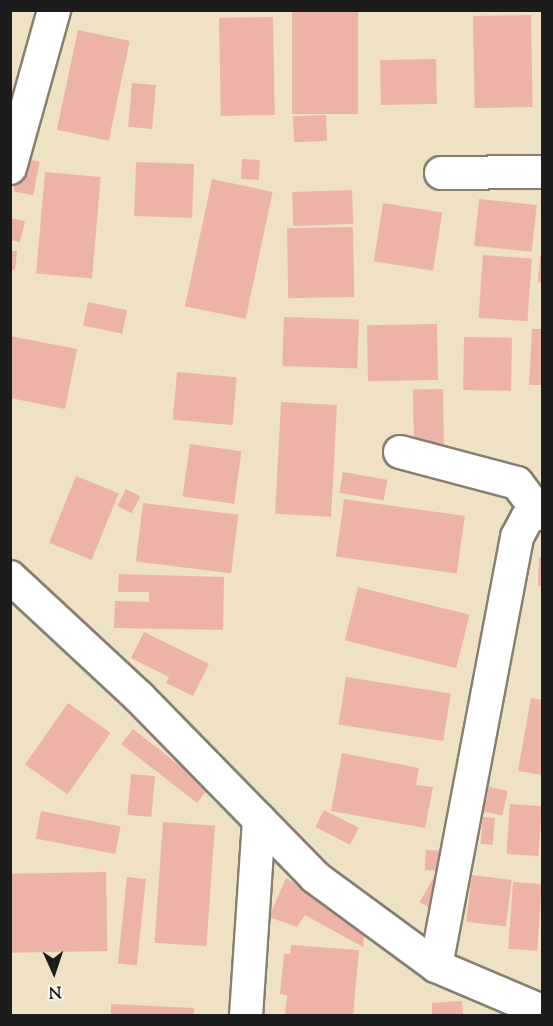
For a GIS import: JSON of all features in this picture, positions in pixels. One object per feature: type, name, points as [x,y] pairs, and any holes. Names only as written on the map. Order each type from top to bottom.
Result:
[{"type":"street","points":[[10,168],[54,10]]},
{"type":"street","points":[[441,173],[543,172]]},
{"type":"street","points":[[400,452],[517,483],[541,512],[527,518],[517,537],[436,966]]},
{"type":"street","points":[[10,577],[139,697],[315,877],[436,966],[543,1011]]},
{"type":"street","points":[[246,1016],[259,819]]},
{"type":"building","points":[[292,10],[358,10],[358,114],[292,114]]},
{"type":"building","points":[[531,15],[533,107],[475,108],[473,16]]},
{"type":"building","points":[[273,17],[275,115],[221,116],[219,18]]},
{"type":"building","points":[[78,30],[130,41],[109,141],[57,130]]},
{"type":"building","points":[[436,59],[437,104],[381,105],[380,60]]},
{"type":"building","points":[[132,83],[156,85],[152,129],[128,127]]},
{"type":"building","points":[[326,115],[327,141],[294,142],[293,116]]},
{"type":"building","points":[[20,158],[40,162],[33,195],[14,191]]},
{"type":"building","points":[[242,159],[260,160],[259,180],[241,179]]},
{"type":"building","points":[[136,162],[194,164],[192,218],[134,216]]},
{"type":"building","points":[[45,172],[101,177],[92,278],[36,274]]},
{"type":"building","points":[[212,179],[273,192],[246,319],[185,306]]},
{"type":"building","points":[[352,190],[353,224],[293,226],[292,192]]},
{"type":"building","points":[[479,199],[537,205],[532,252],[474,246]]},
{"type":"building","points":[[383,203],[442,212],[433,271],[374,261]]},
{"type":"building","points":[[10,218],[25,221],[20,242],[10,240]]},
{"type":"building","points":[[353,227],[354,297],[288,298],[287,228]]},
{"type":"building","points":[[10,251],[17,251],[15,270],[10,269]]},
{"type":"building","points":[[483,255],[532,258],[527,321],[479,318]]},
{"type":"building","points":[[540,256],[542,256],[542,283],[538,282]]},
{"type":"building","points":[[88,302],[127,310],[122,334],[83,325]]},
{"type":"building","points":[[284,317],[359,320],[357,369],[282,366]]},
{"type":"building","points":[[437,324],[438,380],[368,381],[367,325]]},
{"type":"building","points":[[532,329],[542,329],[542,385],[529,385]]},
{"type":"building","points":[[10,336],[77,349],[65,409],[10,398]]},
{"type":"building","points":[[464,337],[512,338],[511,391],[463,390]]},
{"type":"building","points":[[177,372],[237,377],[233,425],[173,420]]},
{"type":"building","points":[[443,389],[444,453],[414,454],[413,390]]},
{"type":"building","points":[[281,402],[337,405],[331,517],[275,514]]},
{"type":"building","points":[[190,444],[241,451],[234,504],[183,496]]},
{"type":"building","points":[[343,472],[387,480],[384,500],[339,493]]},
{"type":"building","points":[[76,476],[119,493],[92,560],[49,543]]},
{"type":"building","points":[[126,489],[140,496],[132,513],[117,506]]},
{"type":"building","points":[[344,499],[465,516],[457,573],[336,556]]},
{"type":"building","points":[[143,503],[238,515],[231,573],[136,562]]},
{"type":"building","points":[[539,557],[542,557],[542,586],[538,586]]},
{"type":"building","points":[[119,574],[224,577],[223,630],[114,628],[115,601],[149,602],[149,592],[118,592]]},
{"type":"building","points":[[358,587],[470,615],[456,668],[345,640]]},
{"type":"building","points":[[144,632],[209,664],[193,696],[166,683],[169,677],[131,658]]},
{"type":"building","points":[[346,677],[451,694],[443,741],[338,724]]},
{"type":"building","points":[[531,698],[542,700],[542,775],[518,771]]},
{"type":"building","points":[[68,703],[111,733],[68,794],[25,764]]},
{"type":"building","points":[[133,729],[209,788],[197,803],[121,744]]},
{"type":"building","points":[[342,753],[419,768],[416,785],[433,787],[425,828],[331,811]]},
{"type":"building","points":[[131,774],[155,776],[151,817],[127,815]]},
{"type":"building","points":[[489,787],[508,791],[502,815],[484,811]]},
{"type":"building","points":[[510,804],[542,806],[538,856],[507,854]]},
{"type":"building","points":[[324,810],[359,828],[350,845],[315,827]]},
{"type":"building","points":[[41,811],[121,826],[115,854],[36,838]]},
{"type":"building","points":[[483,817],[495,818],[493,845],[481,844]]},
{"type":"building","points":[[163,822],[215,826],[206,946],[155,943]]},
{"type":"building","points":[[426,850],[446,851],[445,871],[425,870]]},
{"type":"building","points":[[106,872],[107,951],[11,953],[10,874]]},
{"type":"building","points":[[472,875],[512,880],[506,927],[466,922]]},
{"type":"building","points":[[127,877],[146,879],[137,966],[118,964]]},
{"type":"building","points":[[434,877],[446,884],[432,909],[420,902]]},
{"type":"building","points":[[286,878],[365,927],[363,947],[305,915],[297,927],[269,917]]},
{"type":"building","points":[[513,882],[542,884],[537,951],[508,949]]},
{"type":"building","points":[[291,945],[359,950],[353,1016],[285,1016],[287,995],[280,994],[284,954],[290,954]]},
{"type":"building","points":[[462,1001],[463,1016],[432,1016],[432,1003]]},
{"type":"building","points":[[111,1004],[194,1008],[194,1016],[111,1016]]}]
